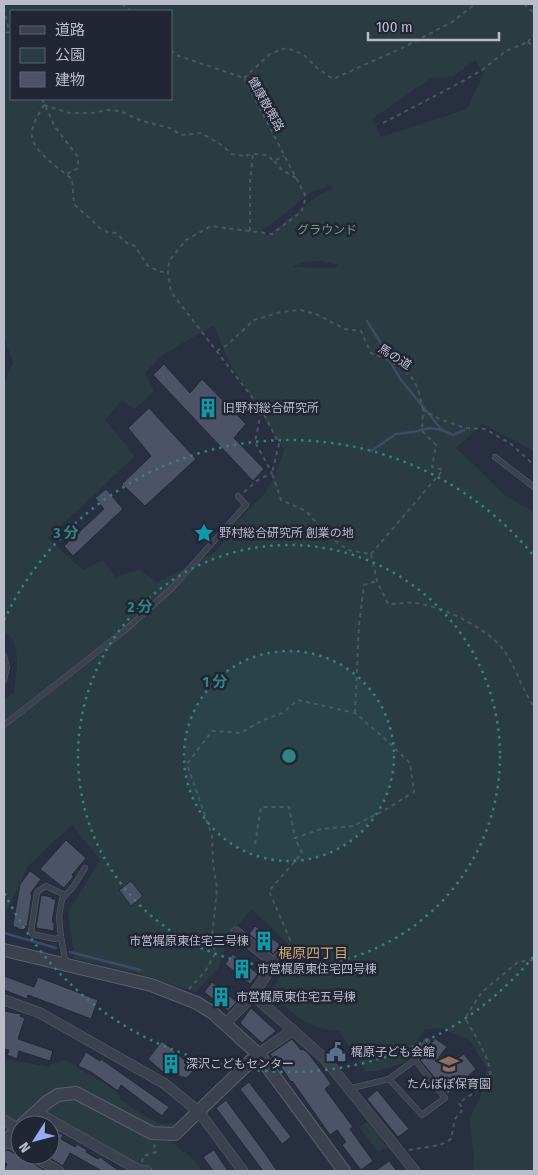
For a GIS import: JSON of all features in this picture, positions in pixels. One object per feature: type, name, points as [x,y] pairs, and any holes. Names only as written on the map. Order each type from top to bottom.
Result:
[{"type":"street","points":[[236,932],[274,963]]},
{"type":"street","points":[[4,950],[151,985],[197,1003],[226,1023],[258,1054],[344,1171]]},
{"type":"street","points":[[226,1023],[253,996],[274,963],[283,953]]},
{"type":"street","points":[[253,996],[325,1059],[415,1171]]},
{"type":"street","points":[[4,1000],[40,1013],[166,1084],[199,1112],[243,1171]]},
{"type":"street","points":[[33,1115],[46,1102],[58,1095],[76,1093],[152,1133],[176,1134],[258,1054],[293,1030]]},
{"type":"street","points":[[36,1112],[141,1171]]},
{"type":"lane","points":[[495,457],[534,487]]},
{"type":"lane","points":[[4,725],[118,636],[172,588],[246,506],[238,496]]},
{"type":"lane","points":[[4,656],[7,667],[4,680]]},
{"type":"lane","points":[[66,965],[61,937],[60,916],[62,899],[85,868]]},
{"type":"lane","points":[[61,937],[55,939],[32,934],[31,932],[37,892],[46,886],[65,895]]},
{"type":"lane","points":[[348,1089],[390,1079],[415,1060],[427,1041]]},
{"type":"lane","points":[[390,1079],[422,1115],[445,1098],[415,1060]]},
{"type":"path","points":[[244,78],[270,54],[286,48],[303,54],[317,68],[333,79],[402,48],[452,22],[475,4]]},
{"type":"path","points":[[524,4],[534,13]]},
{"type":"path","points":[[4,8],[9,32],[4,33]]},
{"type":"path","points":[[383,123],[482,70],[506,51],[528,42],[534,34]]},
{"type":"path","points":[[528,42],[534,47]]},
{"type":"path","name":"健康散策路","points":[[168,273],[169,261],[186,240],[212,226],[272,234],[301,212],[306,197],[244,78],[176,55],[172,51]]},
{"type":"path","points":[[42,100],[55,127],[78,157],[78,168],[66,174]]},
{"type":"path","points":[[44,105],[69,113],[92,113],[107,110],[120,111],[142,121],[170,128],[181,135],[202,133],[232,154],[244,156],[253,154],[267,155],[282,170],[298,180]]},
{"type":"path","points":[[44,105],[35,121],[31,136],[34,144],[45,157],[72,179],[74,204],[91,218],[98,227],[107,232],[116,233],[128,244],[136,246],[147,265],[158,272],[168,273],[171,292],[262,410],[279,444],[272,473],[258,480],[238,496]]},
{"type":"path","points":[[250,231],[250,182],[253,154]]},
{"type":"path","points":[[274,161],[284,156]]},
{"type":"path","name":"馬の道","points":[[216,351],[227,346],[254,320],[281,312],[300,310],[316,314],[345,329],[361,331],[371,353],[382,357],[410,376],[417,387],[423,410]]},
{"type":"path","points":[[262,410],[255,442],[272,473],[281,500],[306,511],[326,534],[348,550],[371,554]]},
{"type":"path","points":[[371,554],[442,470],[432,467],[436,445],[422,430],[423,410],[464,428],[485,429],[511,444],[534,465]]},
{"type":"path","points":[[371,554],[377,581],[388,604],[416,603],[441,610],[468,622],[493,639],[505,652],[526,694],[534,705]]},
{"type":"path","points":[[355,714],[358,635],[364,585],[377,581]]},
{"type":"path","points":[[181,996],[206,970],[215,954],[212,937],[218,888],[212,863],[212,836],[187,764],[212,731],[241,733],[261,721],[282,713],[298,700],[355,714],[410,763],[414,792],[383,811],[353,826],[321,829],[295,838]]},
{"type":"path","points":[[256,844],[261,807],[289,807],[295,838],[302,853],[270,891],[291,942],[283,953]]},
{"type":"path","points":[[400,1153],[417,1147],[440,1145],[451,1139],[455,1119],[463,1109],[459,1103],[488,1082],[491,1074],[486,1056],[465,1018],[482,992],[518,962],[534,960]]},
{"type":"path","points":[[141,1171],[143,1156],[156,1152],[154,1146],[162,1142]]},
{"type":"green space","name":"グラウンド","points":[[4,4],[534,4],[534,451],[482,424],[456,448],[506,496],[534,513],[534,1171],[473,1171],[474,1157],[469,1119],[481,1095],[487,1069],[470,1041],[442,1028],[424,1030],[405,1063],[377,1071],[365,1071],[339,1031],[309,1024],[287,1008],[272,992],[294,950],[252,909],[230,934],[218,969],[196,992],[140,974],[74,958],[68,912],[100,860],[72,825],[28,866],[4,917],[4,699],[14,692],[17,668],[14,643],[4,631],[4,382],[13,363],[4,337]],"holes":[[[475,60],[483,74],[467,109],[381,137],[372,119],[430,79],[452,77]],[[331,186],[333,188],[320,194],[267,236],[262,230],[311,192]],[[320,261],[339,265],[334,268],[293,267],[303,262]],[[214,325],[228,360],[284,450],[275,476],[264,494],[235,524],[218,550],[158,582],[139,570],[115,577],[103,560],[83,570],[48,538],[135,456],[105,420],[122,400],[135,409],[154,391],[145,373],[164,354]]]},
{"type":"green space","points":[[4,1059],[50,1067],[52,1063],[66,1060],[116,1091],[120,1099],[148,1118],[165,1124],[171,1122],[177,1126],[167,1130],[156,1130],[79,1090],[28,1115],[10,1115],[10,1120],[4,1116]]},
{"type":"green space","points":[[75,1097],[168,1139],[193,1159],[202,1171],[160,1171],[148,1169],[60,1122],[60,1115],[48,1115],[45,1111],[59,1100]]},
{"type":"green space","points":[[367,1121],[387,1147],[378,1152],[359,1127]]},
{"type":"building","name":"旧野村総合研究所","points":[[164,364],[190,393],[202,379],[246,424],[234,438],[264,469],[253,481],[153,375]]},
{"type":"building","points":[[149,408],[196,459],[145,506],[122,484],[151,456],[128,428]]},
{"type":"building","points":[[106,489],[123,509],[73,556],[64,546],[104,509],[95,498]]},
{"type":"building","points":[[66,840],[86,858],[64,888],[40,869]]},
{"type":"building","points":[[30,871],[41,879],[30,894],[32,894],[27,927],[25,926],[24,930],[17,929],[13,924],[20,884]]},
{"type":"building","points":[[131,881],[143,896],[131,906],[119,890]]},
{"type":"building","points":[[41,895],[56,899],[52,922],[54,922],[54,931],[36,928]]},
{"type":"building","name":"市営梶原東住宅三号棟","points":[[255,926],[281,945],[273,954],[249,934]]},
{"type":"building","name":"市営梶原東住宅四号棟","points":[[233,954],[258,974],[250,984],[225,964]]},
{"type":"building","points":[[4,976],[34,987],[38,977],[98,1000],[91,1019],[28,995],[27,999],[4,990]]},
{"type":"building","name":"市営梶原東住宅五号棟","points":[[212,982],[237,1002],[228,1011],[204,992]]},
{"type":"building","points":[[251,1008],[276,1031],[262,1043],[240,1023]]},
{"type":"building","points":[[4,1011],[21,1014],[20,1016],[25,1018],[18,1039],[53,1051],[50,1061],[19,1051],[17,1059],[7,1055],[9,1050],[4,1049]]},
{"type":"building","points":[[435,1038],[447,1047],[439,1057],[446,1066],[464,1054],[476,1069],[448,1094],[420,1060]]},
{"type":"building","points":[[292,1039],[301,1050],[303,1049],[308,1053],[331,1084],[325,1089],[353,1127],[350,1129],[373,1161],[361,1170],[342,1145],[346,1142],[337,1130],[330,1135],[292,1081],[270,1054]]},
{"type":"building","name":"深沢こどもセンター","points":[[162,1041],[195,1069],[187,1078],[164,1073],[148,1059]]},
{"type":"building","points":[[86,1052],[100,1061],[101,1059],[169,1107],[162,1116],[121,1085],[118,1091],[91,1072],[78,1066]]},
{"type":"building","points":[[249,1082],[291,1137],[282,1144],[240,1089]]},
{"type":"building","points":[[377,1090],[409,1129],[398,1137],[367,1099]]},
{"type":"building","points":[[226,1100],[277,1171],[263,1171],[216,1108]]},
{"type":"building","points":[[60,1133],[63,1135],[61,1139],[75,1147],[77,1144],[87,1150],[86,1152],[98,1159],[100,1157],[119,1171],[102,1171],[70,1153],[63,1166],[60,1164]]},
{"type":"building","points":[[214,1150],[228,1171],[213,1171],[203,1157]]},
{"type":"building","points":[[4,1151],[10,1151],[10,1165],[36,1165],[46,1171],[4,1171],[7,1164],[4,1162]]},
{"type":"building","points":[[389,1161],[397,1171],[375,1171]]},
{"type":"waterway","points":[[367,321],[401,380],[442,430]]},
{"type":"waterway","points":[[371,451],[396,434],[430,428],[442,430],[453,435],[464,430]]},
{"type":"waterway","points":[[4,933],[56,948]]},
{"type":"waterway","points":[[70,952],[140,970]]},
{"type":"place","name":"旧野村総合研究所","points":[[208,408]]},
{"type":"place","name":"野村総合研究所 創業の地","points":[[204,533]]},
{"type":"place","name":"市営梶原東住宅三号棟","points":[[264,941]]},
{"type":"place","name":"市営梶原東住宅四号棟","points":[[242,969]]},
{"type":"place","name":"市営梶原東住宅五号棟","points":[[221,997]]},
{"type":"place","name":"梶原子ども会館","points":[[336,1052]]},
{"type":"place","name":"深沢こどもセンター","points":[[171,1064]]},
{"type":"place","name":"たんぽぽ保育園","points":[[449,1064]]},
{"type":"district","name":"梶原四丁目","points":[[313,953]]}]
